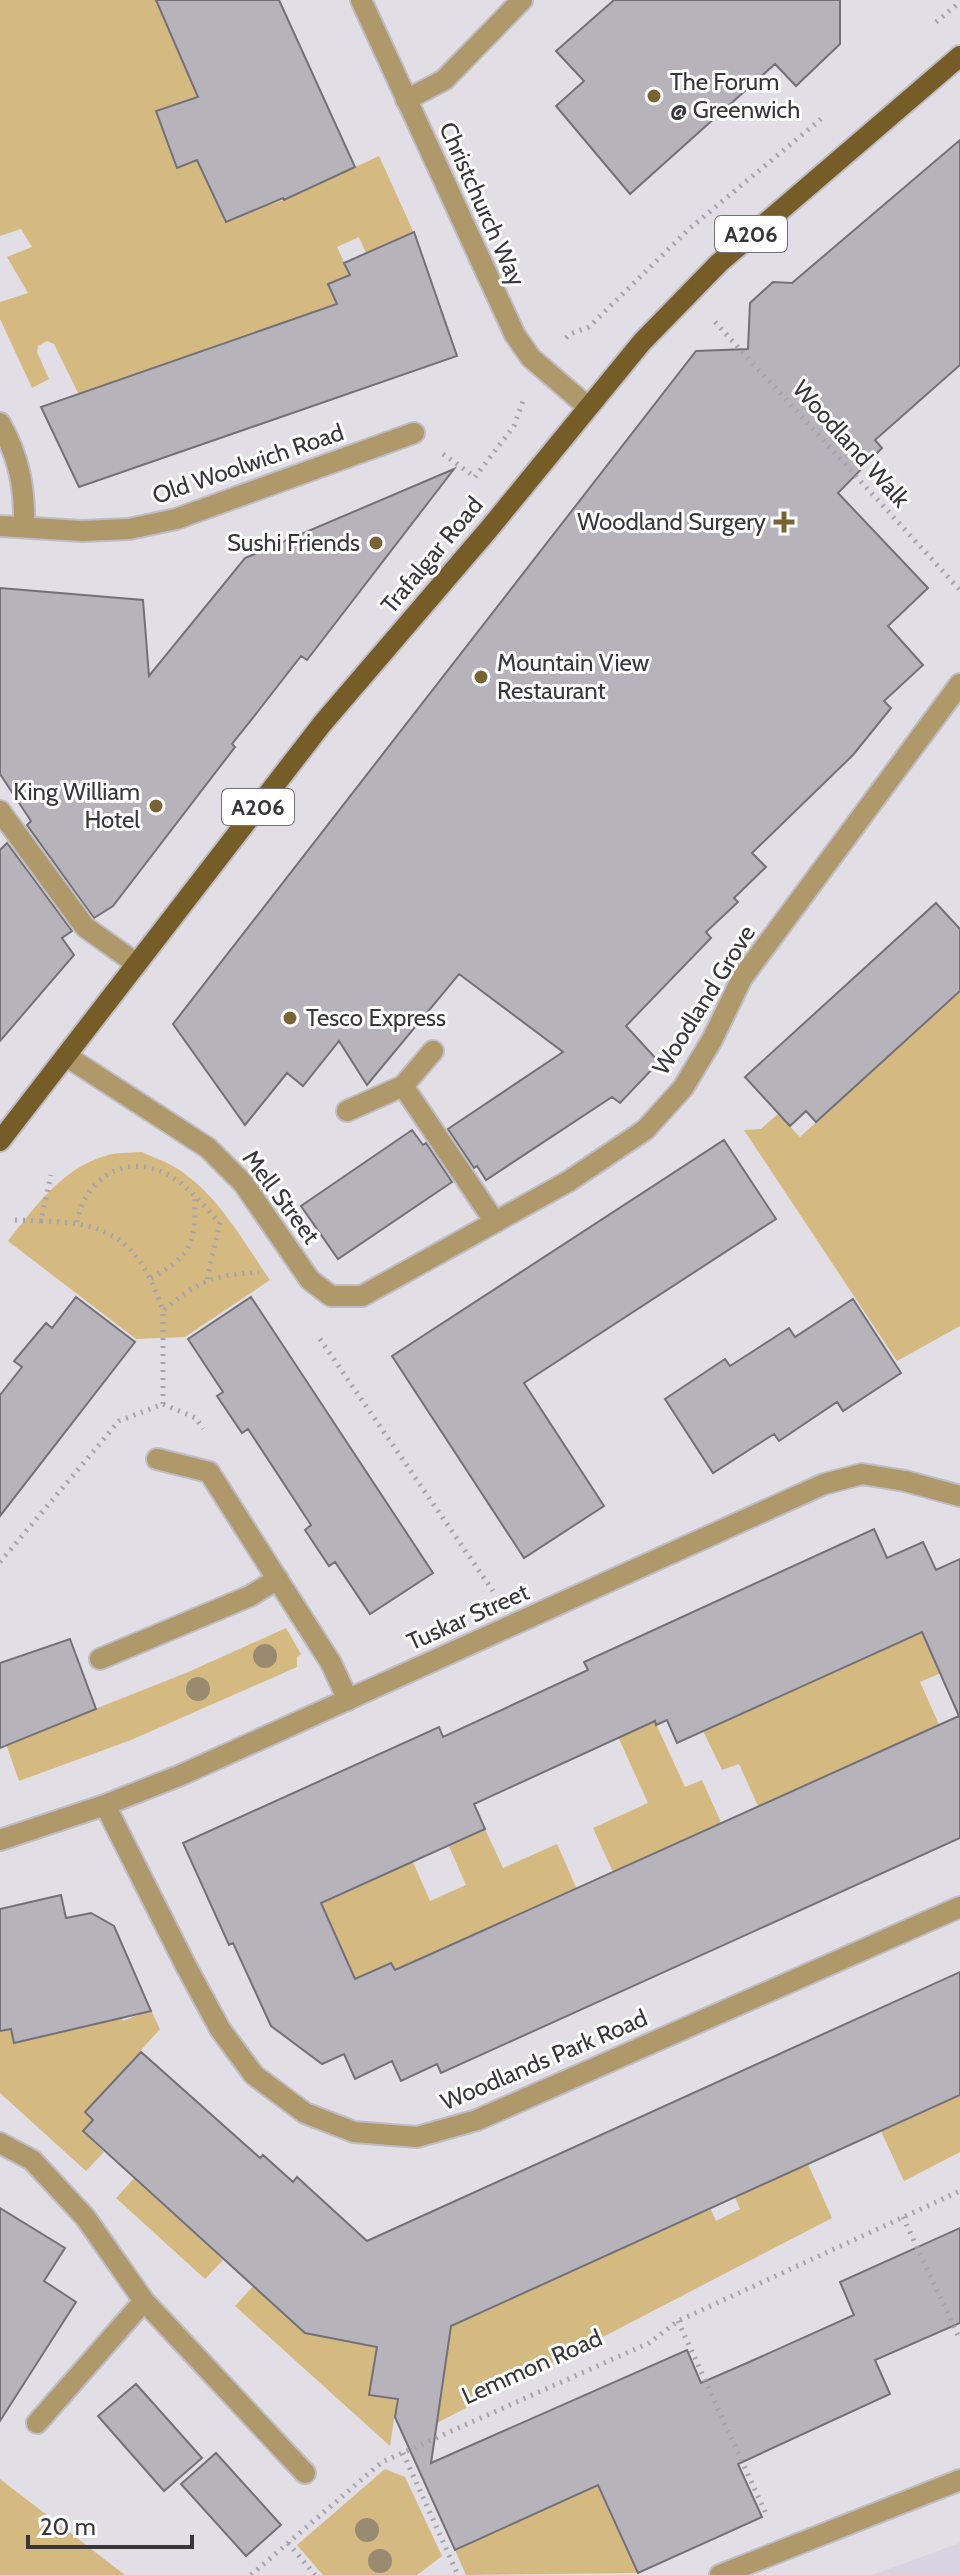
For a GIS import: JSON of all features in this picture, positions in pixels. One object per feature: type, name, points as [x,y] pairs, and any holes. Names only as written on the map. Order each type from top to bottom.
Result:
[{"type":"main road","name":"Trafalgar Road","points":[[0,1141],[322,724],[489,529],[642,342],[719,263],[960,56]]},
{"type":"street","name":"Christchurch Way","points":[[361,0],[518,342],[588,407]]},
{"type":"street","points":[[406,100],[444,80],[522,0]]},
{"type":"street","points":[[0,423],[19,465],[24,495],[24,527]]},
{"type":"street","name":"Old Woolwich Road","points":[[0,526],[82,531],[129,529],[176,519],[414,433]]},
{"type":"street","name":"Woodland Grove","points":[[331,1296],[362,1296],[569,1181],[645,1130],[683,1088],[712,1040],[742,978],[960,684]]},
{"type":"street","points":[[0,811],[85,927],[137,964]]},
{"type":"street","points":[[347,1111],[403,1086],[433,1051]]},
{"type":"street","name":"Mell Street","points":[[66,1056],[208,1148],[243,1183],[310,1280],[331,1296]]},
{"type":"street","points":[[403,1086],[495,1222]]},
{"type":"street","points":[[157,1459],[209,1472],[331,1663],[348,1700]]},
{"type":"street","name":"Tuskar Street","points":[[0,1840],[105,1805],[181,1775],[824,1484],[862,1474],[905,1481],[960,1496]]},
{"type":"street","points":[[100,1659],[250,1596],[278,1579]]},
{"type":"street","name":"Woodlands Park Road","points":[[105,1805],[220,2029],[254,2075],[305,2113],[354,2132],[417,2137],[477,2120],[960,1907]]},
{"type":"street","points":[[0,2143],[32,2160],[85,2217],[144,2301],[305,2473]]},
{"type":"street","points":[[37,2423],[144,2301]]},
{"type":"street","points":[[720,2575],[960,2480]]},
{"type":"path","name":"Woodland Walk","points":[[715,322],[960,590]]},
{"type":"path","name":"Trafalgar Road","points":[[475,477],[514,426],[525,392]]},
{"type":"path","points":[[77,1222],[86,1193],[101,1177],[118,1169],[139,1165],[162,1171],[195,1196],[220,1223]]},
{"type":"path","points":[[41,1221],[51,1175]]},
{"type":"path","points":[[151,1278],[175,1265],[190,1247],[195,1225],[195,1196]]},
{"type":"path","points":[[207,1279],[220,1223],[226,1217]]},
{"type":"path","points":[[15,1220],[77,1222],[121,1241],[136,1255],[151,1278],[163,1311],[163,1404]]},
{"type":"path","points":[[163,1311],[207,1279],[259,1272],[269,1265]]},
{"type":"path","points":[[320,1339],[493,1591]]},
{"type":"path","name":"Lemmon Road","points":[[251,2575],[382,2462],[649,2343],[678,2321],[960,2191]]},
{"type":"path","points":[[903,2217],[960,2340]]},
{"type":"path","points":[[678,2321],[783,2551]]},
{"type":"path","points":[[403,2453],[458,2575]]},
{"type":"path","points":[[288,2543],[315,2575]]},
{"type":"shaded area","points":[[0,0],[156,0],[164,18],[232,86],[157,111],[178,168],[219,151],[255,209],[284,200],[379,156],[414,233],[371,265],[359,237],[337,247],[350,275],[328,284],[342,314],[79,395],[54,344],[47,341],[38,346],[37,352],[49,379],[32,388],[0,319],[0,302],[28,293],[7,257],[32,247],[21,229],[0,236]]},
{"type":"shaded area","points":[[960,991],[960,1326],[897,1361],[744,1130],[761,1129],[778,1114],[800,1137]]},
{"type":"shaded area","points":[[142,1152],[171,1165],[202,1188],[227,1217],[270,1280],[185,1337],[136,1339],[8,1241],[50,1191],[75,1170],[109,1155]]},
{"type":"shaded area","points":[[286,1628],[301,1654],[297,1657],[297,1667],[131,1740],[19,1781],[6,1744],[186,1673]]},
{"type":"shaded area","points":[[922,1631],[941,1673],[920,1682],[960,1771],[758,1806],[739,1764],[722,1770],[703,1731]]},
{"type":"shaded area","points":[[646,1702],[685,1787],[702,1780],[742,1869],[711,1828],[613,1872],[593,1828],[648,1803],[610,1719]]},
{"type":"shaded area","points":[[429,1801],[485,1829],[503,1868],[557,1844],[597,1935],[567,1893],[514,1917],[515,1972],[493,1925],[442,1949],[443,2005],[422,1958],[395,1970],[391,1963],[365,1975],[375,2024],[339,1942],[315,1906],[366,1883],[345,1838],[387,1873],[413,1862],[430,1901],[466,1885]]},
{"type":"shaded area","points":[[0,1981],[118,2011],[123,2021],[151,2010],[160,2029],[106,2089],[93,2120],[83,2132],[104,2152],[86,2171],[0,2093]]},
{"type":"shaded area","points":[[960,2095],[960,2152],[904,2181],[881,2131]]},
{"type":"shaded area","points":[[160,2150],[167,2157],[142,2186],[185,2225],[211,2196],[230,2206],[201,2239],[223,2260],[205,2279],[116,2198]]},
{"type":"shaded area","points":[[689,2161],[716,2221],[740,2209],[735,2197],[808,2164],[832,2218],[437,2423],[455,2299]]},
{"type":"shaded area","points":[[297,2259],[264,2296],[304,2332],[377,2347],[370,2395],[397,2399],[390,2446],[235,2306],[267,2271]]},
{"type":"shaded area","points":[[385,2469],[405,2477],[442,2556],[417,2575],[323,2575],[297,2545]]},
{"type":"shaded area","points":[[0,2479],[125,2575],[0,2575]]},
{"type":"shaded area","points":[[598,2485],[638,2573],[466,2575],[455,2550]]},
{"type":"shaded area","points":[[960,2543],[960,2575],[872,2575]]},
{"type":"building","points":[[156,0],[279,0],[355,167],[284,200],[226,222],[197,160],[177,168],[156,111],[198,97]]},
{"type":"building","name":"The Forum @ Greenwich","points":[[614,0],[840,0],[840,44],[796,86],[775,64],[630,194],[556,106],[584,81],[556,51]]},
{"type":"building","points":[[960,140],[960,365],[875,440],[882,448],[838,493],[928,588],[888,626],[923,665],[884,701],[891,708],[853,755],[752,853],[766,867],[734,898],[738,902],[706,932],[711,938],[626,1026],[659,1062],[620,1103],[612,1097],[486,1180],[477,1166],[474,1168],[448,1129],[563,1052],[459,974],[367,1085],[339,1041],[303,1086],[287,1073],[245,1125],[173,1024],[696,351],[748,349],[750,303],[773,282],[792,283]]},
{"type":"building","points":[[414,232],[457,356],[79,487],[41,407],[337,304],[328,284],[350,275],[344,263]]},
{"type":"building","points":[[454,469],[307,660],[301,656],[232,744],[235,747],[113,906],[94,918],[27,825],[31,821],[0,774],[0,588],[143,600],[149,676],[245,558]]},
{"type":"building","points":[[7,843],[72,931],[62,938],[74,955],[0,1041],[0,850]]},
{"type":"building","points":[[936,903],[960,929],[960,991],[816,1122],[806,1111],[790,1126],[745,1077]]},
{"type":"building","points":[[412,1130],[423,1145],[426,1143],[452,1182],[338,1259],[301,1206]]},
{"type":"building","points":[[724,1140],[776,1219],[524,1383],[604,1506],[524,1558],[392,1356]]},
{"type":"building","points":[[76,1297],[135,1342],[0,1516],[0,1395],[22,1367],[14,1361],[46,1323],[52,1328]]},
{"type":"building","points":[[251,1297],[433,1573],[370,1614],[335,1562],[329,1566],[305,1530],[311,1525],[248,1429],[242,1433],[217,1396],[223,1392],[188,1339]]},
{"type":"building","points":[[853,1299],[901,1373],[843,1411],[837,1402],[779,1441],[774,1434],[713,1473],[665,1399],[725,1359],[730,1366],[789,1328],[795,1337]]},
{"type":"building","points":[[874,1529],[887,1558],[923,1542],[936,1570],[960,1559],[960,1838],[441,2073],[437,2064],[401,2081],[392,2061],[355,2079],[344,2054],[322,2064],[271,2026],[233,1943],[229,1945],[183,1843],[439,1727],[443,1737],[588,1670],[584,1662]],"holes":[[[922,1632],[959,1716],[395,1970],[391,1963],[355,1979],[321,1903],[485,1829],[474,1804],[655,1721],[656,1725],[667,1720],[677,1743]]]},
{"type":"building","points":[[70,1639],[96,1709],[0,1748],[0,1663]]},
{"type":"building","points":[[61,1895],[66,1918],[91,1913],[114,1926],[151,2011],[14,2043],[11,2029],[0,2031],[0,1909]]},
{"type":"building","points":[[960,1972],[960,2095],[451,2326],[431,2463],[687,2350],[701,2383],[747,2363],[854,2315],[840,2282],[960,2228],[960,2323],[875,2360],[890,2394],[738,2464],[762,2517],[638,2573],[598,2485],[455,2550],[395,2417],[398,2399],[369,2395],[377,2347],[305,2333],[83,2131],[93,2120],[85,2112],[141,2052],[260,2158],[263,2155],[293,2182],[297,2177],[367,2241]]},
{"type":"building","points":[[0,2208],[65,2248],[44,2281],[76,2302],[0,2421]]},
{"type":"building","points":[[136,2384],[202,2458],[164,2491],[98,2416]]},
{"type":"building","points":[[216,2453],[281,2525],[246,2556],[181,2484]]},
{"type":"place","name":"The Forum @ Greenwich","points":[[654,96]]},
{"type":"place","name":"Woodland Surgery","points":[[784,522]]},
{"type":"place","name":"Sushi Friends","points":[[376,543]]},
{"type":"place","name":"Mountain View Restaurant","points":[[481,677]]},
{"type":"place","name":"King William Hotel","points":[[156,806]]},
{"type":"place","name":"Tesco Express","points":[[290,1018]]}]
